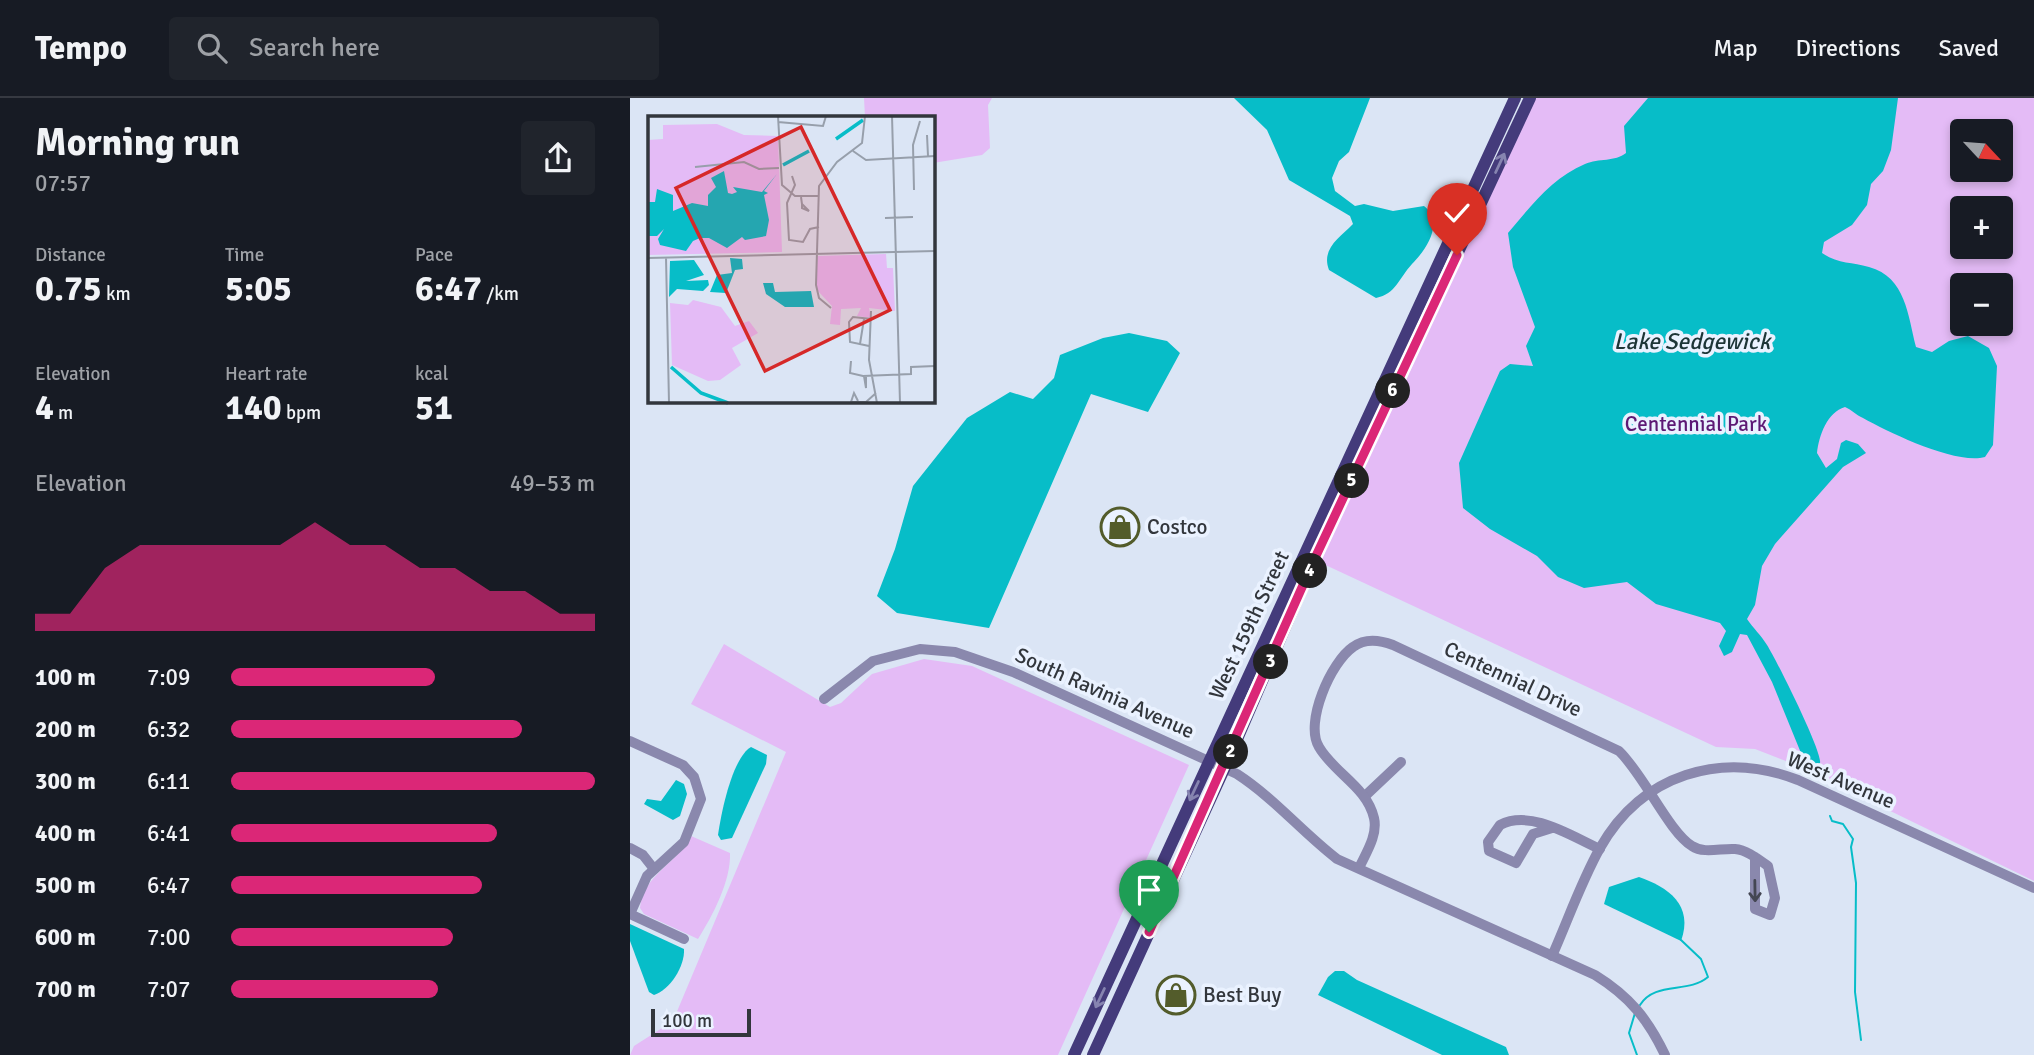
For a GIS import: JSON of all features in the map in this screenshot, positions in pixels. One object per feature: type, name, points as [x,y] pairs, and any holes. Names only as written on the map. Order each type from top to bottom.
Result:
[{"type":"main road","points":[[1514,99],[1528,102]]},
{"type":"main road","name":"West 159th Street","points":[[1074,1055],[1514,99]]},
{"type":"main road","name":"West 159th Street","points":[[1093,1055],[1225,767],[1315,558],[1528,102]]},
{"type":"street","name":"Centennial Drive","points":[[1365,796],[1329,760],[1314,736],[1315,713],[1343,655],[1364,642],[1383,641],[1604,743],[1630,763],[1689,845],[1707,850],[1738,849],[1755,857]]},
{"type":"street","name":"South Ravinia Avenue","points":[[824,699],[873,661],[920,649],[955,652],[1013,672],[1225,767],[1262,790],[1312,839],[1337,859],[1552,956],[1618,989],[1651,1026],[1665,1055]]},
{"type":"street","points":[[630,741],[683,765],[698,785],[700,805],[684,842],[673,855],[647,876],[630,914],[684,939]]},
{"type":"street","points":[[1359,868],[1374,831],[1375,820],[1365,796],[1401,762]]},
{"type":"street","name":"West Avenue","points":[[1552,956],[1600,849],[1625,814],[1651,791],[1694,772],[1735,766],[1762,768],[1832,795],[2034,888]]},
{"type":"street","points":[[1552,828],[1533,834],[1516,863],[1489,851],[1488,842],[1493,832],[1506,822],[1527,820],[1552,828],[1600,849]]},
{"type":"street","points":[[630,848],[643,855],[654,869]]},
{"type":"street","points":[[1755,857],[1768,866],[1776,898],[1770,915],[1755,909],[1755,857]]},
{"type":"green space","points":[[864,98],[992,98],[988,105],[990,148],[982,155],[934,163],[934,116],[865,116]]},
{"type":"green space","name":"Centennial Park","points":[[1535,98],[2034,98],[2034,881],[1796,765],[1755,749],[1716,747],[1319,562]]},
{"type":"green space","points":[[724,644],[830,707],[841,703],[872,674],[924,659],[972,666],[1189,765],[1058,1055],[630,1055],[634,1046],[673,1021],[786,752],[691,704]]},
{"type":"green space","points":[[691,836],[730,853],[724,886],[698,939],[644,914],[640,908],[647,887]]},
{"type":"water","points":[[1234,98],[1370,98],[1349,152],[1339,161],[1332,178],[1335,191],[1355,206],[1364,204],[1393,211],[1424,206],[1433,220],[1431,236],[1423,251],[1388,293],[1376,298],[1329,270],[1329,250],[1353,224],[1350,216],[1289,180],[1267,130]]},
{"type":"water","name":"Lake Sedgewick","points":[[1648,98],[1898,98],[1891,150],[1883,171],[1871,184],[1867,205],[1852,225],[1824,242],[1822,253],[1839,261],[1869,267],[1891,279],[1903,299],[1916,347],[1932,352],[1949,341],[1968,336],[1989,348],[1997,366],[1993,445],[1985,457],[1958,456],[1923,446],[1845,407],[1833,414],[1825,426],[1817,453],[1826,468],[1837,459],[1841,443],[1846,440],[1858,444],[1866,453],[1843,467],[1775,544],[1762,566],[1755,605],[1747,619],[1767,645],[1798,706],[1819,756],[1820,763],[1815,767],[1803,758],[1772,682],[1747,635],[1740,634],[1732,652],[1724,656],[1719,646],[1726,631],[1720,623],[1656,604],[1627,582],[1584,588],[1558,577],[1537,556],[1490,529],[1463,508],[1459,463],[1500,371],[1510,364],[1533,366],[1526,346],[1535,327],[1513,267],[1508,233],[1543,194],[1573,170],[1626,153],[1624,126]]},
{"type":"water","points":[[1129,333],[1167,341],[1180,353],[1148,412],[1091,394],[989,628],[897,613],[877,596],[895,549],[913,486],[967,418],[1010,392],[1033,399],[1054,378],[1060,355],[1103,338]]},
{"type":"water","points":[[751,747],[767,755],[766,764],[732,838],[721,840],[718,835],[728,787],[738,762]]},
{"type":"water","points":[[676,780],[684,784],[687,794],[680,816],[673,820],[644,804],[647,799],[661,801]]},
{"type":"water","points":[[1639,877],[1660,886],[1676,899],[1684,917],[1681,941],[1604,904],[1609,887]]},
{"type":"water","points":[[630,924],[684,949],[682,963],[675,976],[666,988],[654,995],[649,992],[630,941]]},
{"type":"water","points":[[1335,971],[1344,971],[1357,980],[1506,1047],[1509,1055],[1442,1055],[1318,995],[1328,977]]},
{"type":"waterway","points":[[1830,816],[1832,821],[1843,824],[1853,839],[1851,847],[1856,883],[1855,992],[1861,1040]]},
{"type":"waterway","points":[[1640,1005],[1654,993],[1691,985],[1708,977],[1701,959],[1681,940]]},
{"type":"waterway","points":[[1635,1013],[1629,1033],[1637,1055]]},
{"type":"place","name":"Costco","points":[[1120,527]]},
{"type":"place","name":"Best Buy","points":[[1176,995]]},
{"type":"route","points":[[1149,932],[1225,767],[1315,558],[1457,255]]}]
